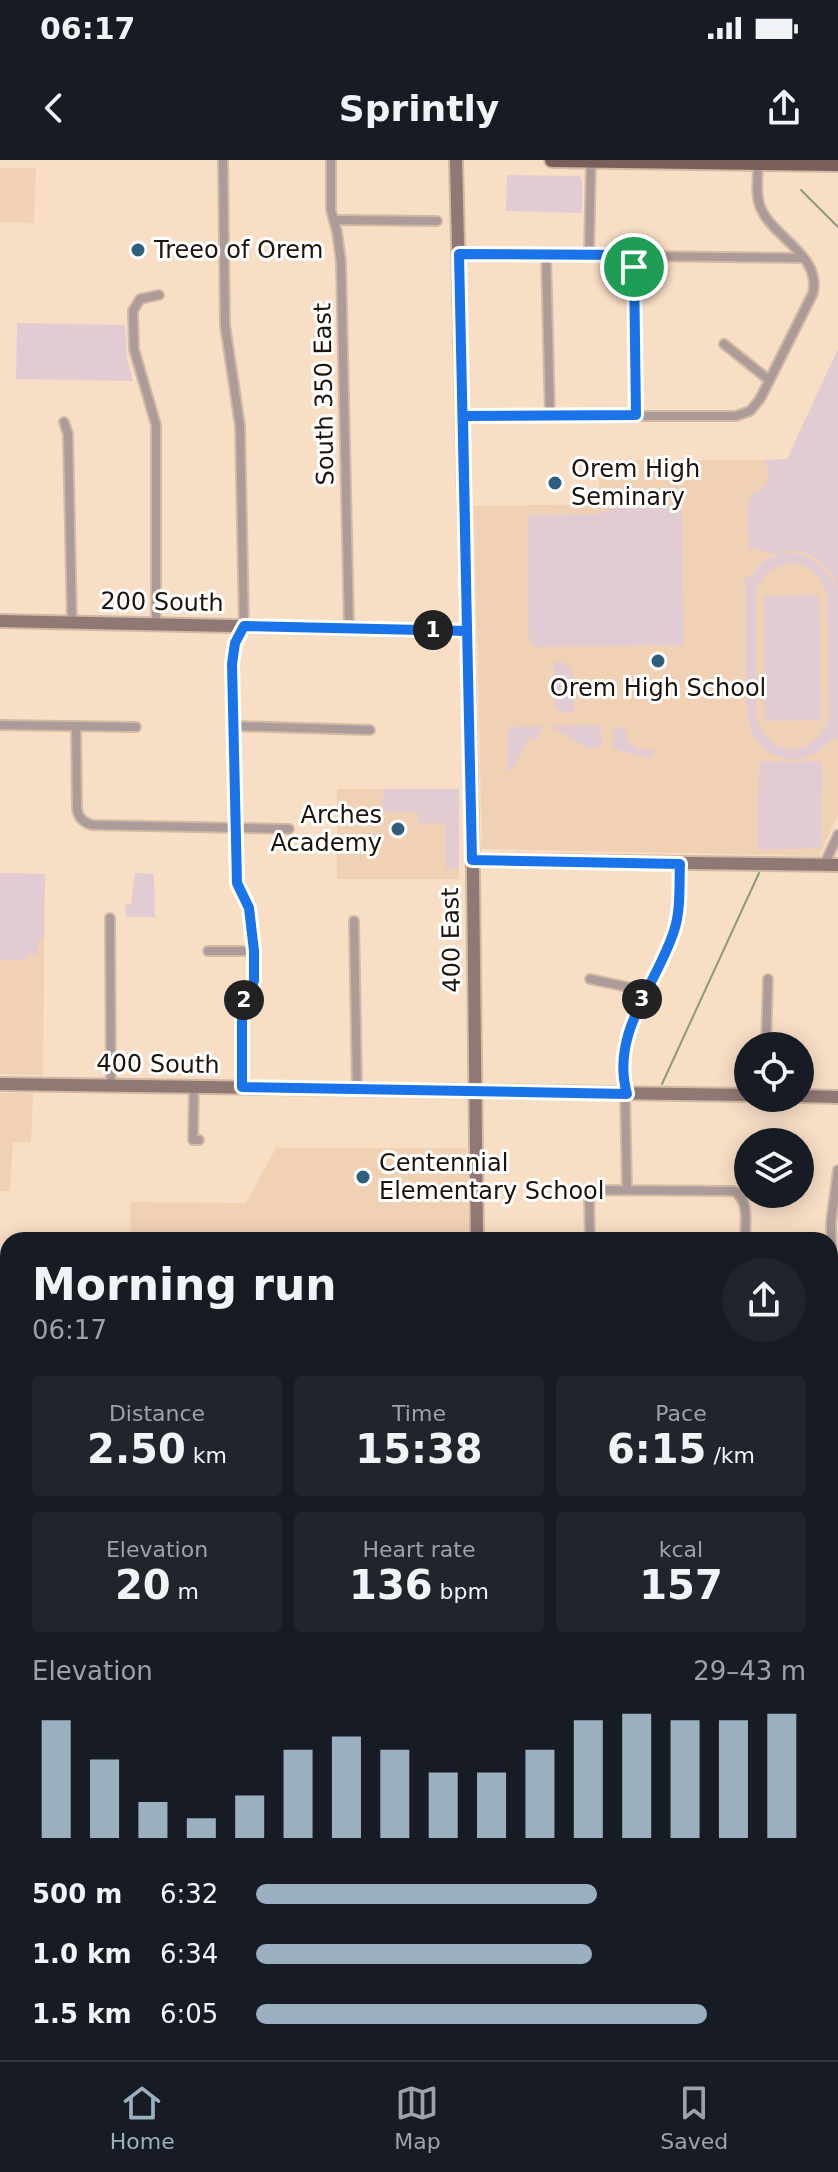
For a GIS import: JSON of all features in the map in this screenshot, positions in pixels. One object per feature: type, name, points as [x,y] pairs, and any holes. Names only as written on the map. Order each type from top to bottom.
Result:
[{"type":"main road","points":[[552,160],[838,164]]},
{"type":"street","points":[[223,160],[225,325],[240,443],[244,626],[233,653],[237,883],[249,908],[254,951],[254,981],[242,1007],[242,1087]]},
{"type":"street","name":"South 350 East","points":[[331,160],[331,210],[341,262],[349,628]]},
{"type":"street","name":"400 East","points":[[456,160],[477,1232]]},
{"type":"street","points":[[589,255],[591,161]]},
{"type":"street","points":[[463,416],[736,416],[750,411],[760,399],[813,293],[813,272],[762,211],[757,193],[758,164]]},
{"type":"street","points":[[334,220],[437,221]]},
{"type":"street","points":[[459,254],[803,258]]},
{"type":"street","points":[[546,255],[550,416]]},
{"type":"street","points":[[634,255],[636,415]]},
{"type":"street","points":[[156,624],[156,425],[134,349],[133,311],[140,299],[159,295]]},
{"type":"street","points":[[724,344],[769,380]]},
{"type":"street","points":[[64,422],[68,434],[72,623]]},
{"type":"street","name":"200 South","points":[[0,621],[467,631]]},
{"type":"street","points":[[0,725],[136,727]]},
{"type":"street","points":[[76,726],[77,808],[82,821],[92,825],[289,829]]},
{"type":"street","points":[[233,726],[370,730]]},
{"type":"street","points":[[472,860],[831,865],[838,835]]},
{"type":"street","points":[[627,1190],[624,1043],[675,929],[680,864]]},
{"type":"street","points":[[110,918],[111,1086]]},
{"type":"street","points":[[354,921],[357,1089]]},
{"type":"street","points":[[208,951],[254,951]]},
{"type":"street","points":[[590,979],[646,991]]},
{"type":"street","points":[[766,1032],[768,979]]},
{"type":"street","name":"400 South","points":[[0,1084],[734,1095]]},
{"type":"street","points":[[194,1087],[193,1140],[199,1140]]},
{"type":"street","points":[[814,1096],[838,1097]]},
{"type":"street","points":[[831,1232],[838,1170]]},
{"type":"street","points":[[590,1232],[589,1193],[595,1190],[731,1191],[740,1194],[745,1205],[745,1232]]},
{"type":"shaded area","points":[[0,168],[36,168],[34,223],[0,222]]},
{"type":"shaded area","points":[[507,175],[579,176],[582,180],[582,213],[506,211]]},
{"type":"shaded area","points":[[17,323],[125,325],[127,358],[133,381],[16,379]]},
{"type":"shaded area","name":"Orem High School","points":[[838,349],[838,815],[819,856],[482,849],[474,506],[599,504],[599,460],[787,460]]},
{"type":"shaded area","points":[[838,349],[838,739],[831,740],[815,754],[787,760],[766,751],[754,738],[747,714],[745,577],[751,577],[761,564],[773,556],[797,554],[820,566],[837,590],[828,568],[808,554],[792,551],[773,554],[749,549],[747,504],[751,501],[750,494],[762,489],[768,482],[763,460],[787,459]],"holes":[[[788,563],[814,572],[827,595],[829,717],[814,741],[793,749],[771,741],[757,718],[756,591],[764,576]]]},
{"type":"shaded area","points":[[681,506],[684,645],[534,647],[529,641],[528,515],[596,514],[619,507]]},
{"type":"shaded area","points":[[819,595],[821,720],[765,721],[763,596]]},
{"type":"shaded area","points":[[553,662],[564,662],[573,673],[574,712],[561,712],[554,705]]},
{"type":"shaded area","points":[[598,725],[601,728],[602,748],[588,748],[550,726]]},
{"type":"shaded area","points":[[544,726],[537,740],[530,737],[508,775],[508,727]]},
{"type":"shaded area","points":[[622,726],[627,733],[624,735],[629,739],[627,743],[635,749],[652,749],[655,757],[642,757],[613,748],[613,729]]},
{"type":"shaded area","points":[[822,761],[821,848],[758,850],[759,762]]},
{"type":"shaded area","name":"Arches Academy","points":[[337,789],[459,789],[459,879],[337,879]]},
{"type":"shaded area","points":[[383,789],[459,789],[459,868],[446,869],[445,823],[418,823],[418,812],[383,812]]},
{"type":"shaded area","points":[[0,873],[45,874],[43,1075],[0,1074]]},
{"type":"shaded area","points":[[0,873],[45,874],[44,939],[39,939],[37,955],[27,955],[27,960],[0,960]]},
{"type":"shaded area","points":[[135,873],[154,874],[155,917],[126,917],[125,905],[131,904]]},
{"type":"shaded area","points":[[0,1093],[33,1093],[31,1142],[13,1142],[10,1191],[0,1191]]},
{"type":"shaded area","name":"Centennial Elementary School","points":[[276,1148],[467,1148],[468,1232],[131,1232],[130,1202],[246,1203]]},
{"type":"waterway","points":[[801,190],[838,227]]},
{"type":"waterway","points":[[662,1084],[759,873]]},
{"type":"place","name":"Treeo of Orem","points":[[138,250]]},
{"type":"place","name":"Orem High Seminary","points":[[555,483]]},
{"type":"place","name":"Orem High School","points":[[658,661]]},
{"type":"place","name":"Arches Academy","points":[[398,829]]},
{"type":"place","name":"Centennial Elementary School","points":[[363,1177]]},
{"type":"route","points":[[634,267],[634,255],[459,254],[463,416],[468,639],[472,860],[680,864],[675,929],[624,1043],[623,1081],[627,1094],[242,1087],[242,1007],[253,986],[255,974],[251,916],[237,883],[232,664],[235,643],[244,626],[467,631],[463,416],[636,415],[634,267]]}]
